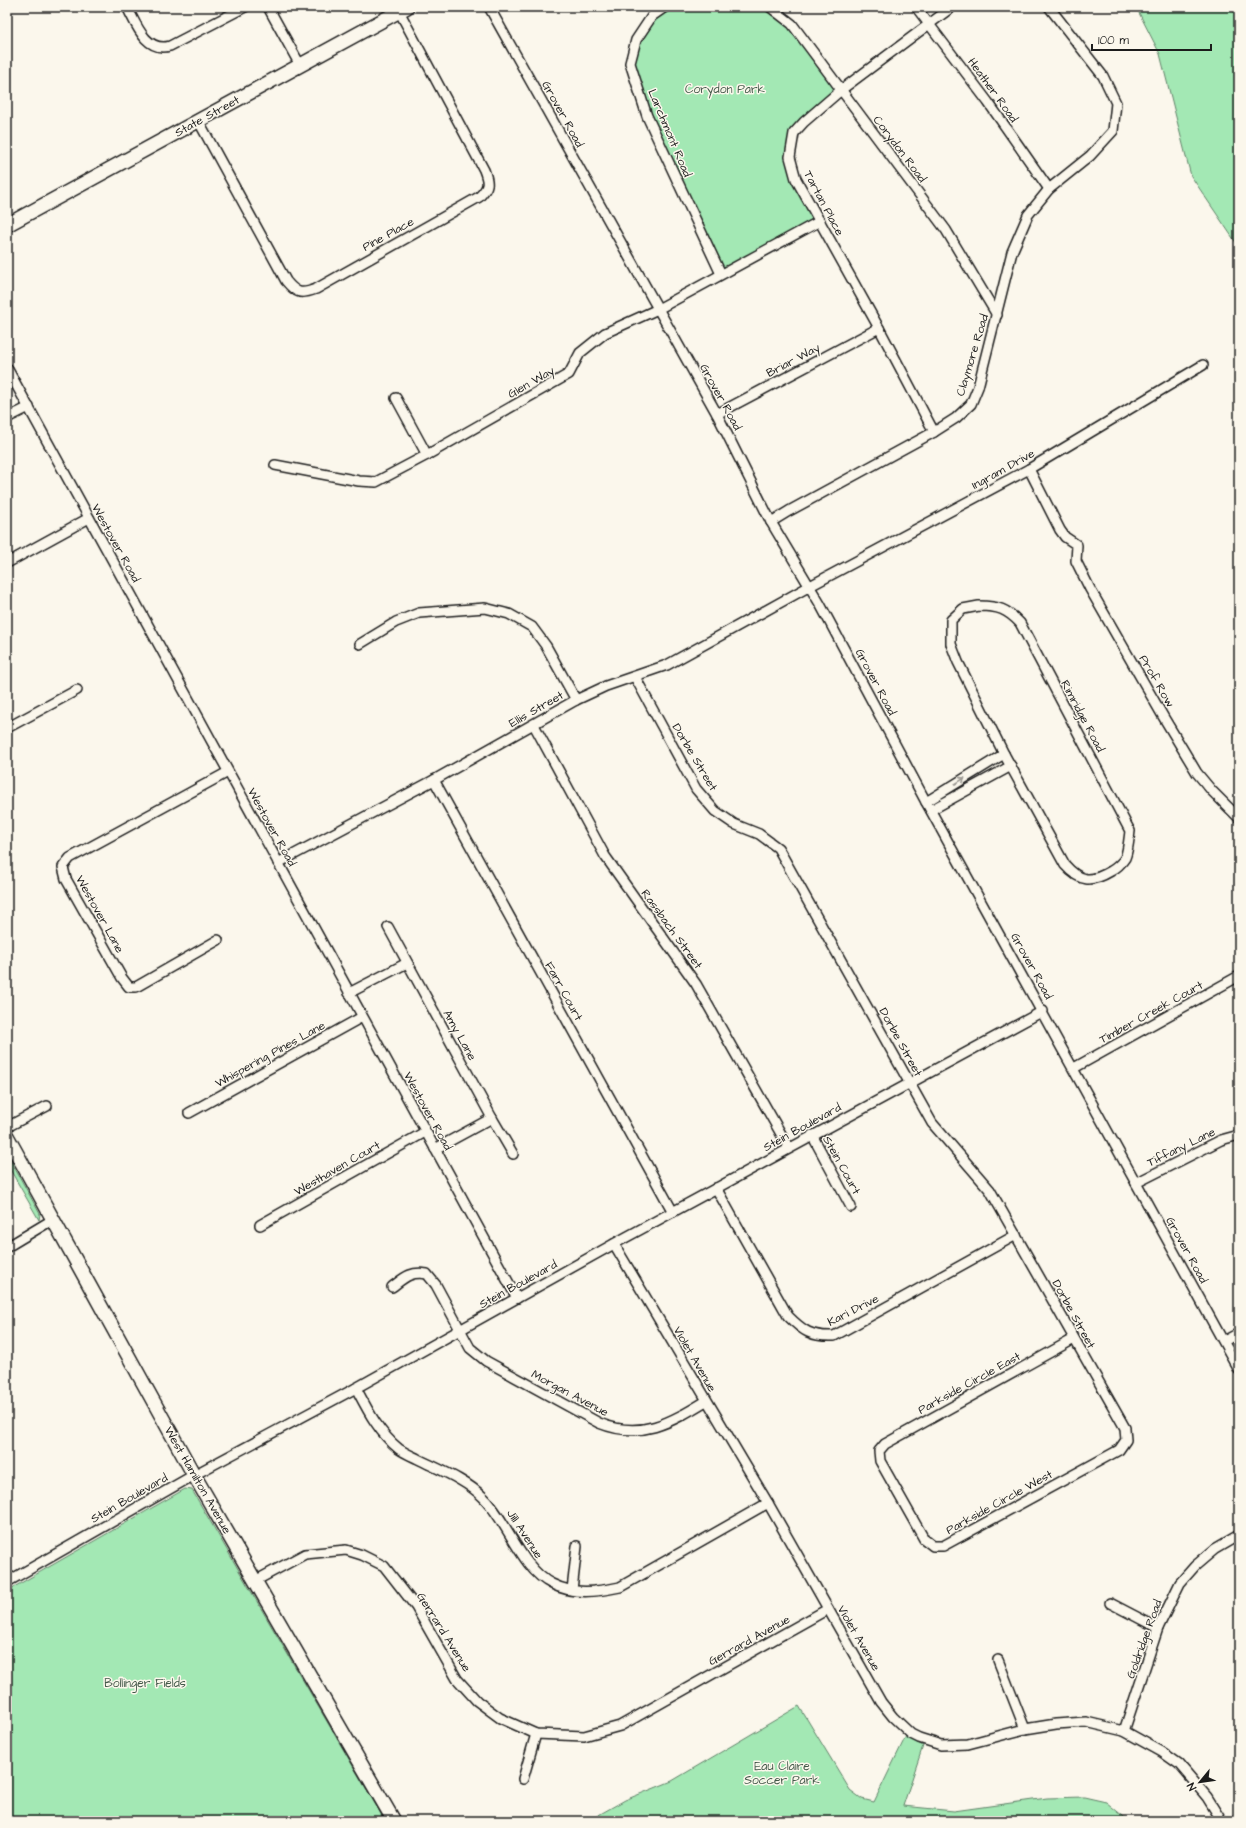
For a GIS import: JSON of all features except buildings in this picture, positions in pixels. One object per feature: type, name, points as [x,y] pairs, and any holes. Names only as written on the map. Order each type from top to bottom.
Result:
[{"type":"street","points":[[127,7],[144,39],[152,45],[163,48],[170,46],[245,7]]},
{"type":"street","points":[[268,7],[300,65]]},
{"type":"street","name":"Grover Road","points":[[489,7],[717,414],[771,522],[810,586],[926,802],[932,810],[1043,1010],[1239,1370]]},
{"type":"street","name":"Larchmont Road","points":[[665,7],[652,16],[636,40],[630,63],[647,116],[721,274]]},
{"type":"street","name":"Corydon Road","points":[[770,7],[792,24],[946,230],[997,315]]},
{"type":"street","name":"Heather Road","points":[[916,7],[988,102],[1049,189]]},
{"type":"street","name":"Tartan Place","points":[[934,432],[879,328],[796,179],[790,157],[794,133],[804,122],[841,90],[952,7]]},
{"type":"street","name":"Claymore Road","points":[[771,522],[934,432],[956,418],[971,404],[978,387],[1012,252],[1028,214],[1049,189],[1090,156],[1114,131],[1116,103],[1103,76],[1049,7]]},
{"type":"street","name":"State Street","points":[[7,225],[403,9]]},
{"type":"street","name":"Pine Place","points":[[198,120],[286,281],[294,291],[305,293],[316,289],[479,197],[485,190],[488,181],[484,170],[403,9]]},
{"type":"street","name":"Glen Way","points":[[275,465],[359,481],[376,482],[427,456],[569,374],[580,352],[605,333],[658,308],[820,221]]},
{"type":"street","name":"Briar Way","points":[[717,414],[879,328]]},
{"type":"street","name":"Ingram Drive","points":[[810,586],[1029,469],[1203,365]]},
{"type":"street","name":"Westover Road","points":[[7,368],[517,1298]]},
{"type":"street","points":[[396,398],[427,456]]},
{"type":"street","points":[[7,418],[28,407]]},
{"type":"street","name":"Prof Row","points":[[1029,469],[1060,530],[1065,537],[1077,545],[1076,561],[1090,589],[1197,773],[1212,791],[1239,818]]},
{"type":"street","points":[[7,563],[89,518]]},
{"type":"street","name":"Ellis Street","points":[[278,863],[434,780],[576,700],[606,686],[667,665],[810,586]]},
{"type":"street","name":"Rimridge Road","points":[[979,606],[994,606],[1011,614],[1020,623],[1130,831],[1124,859],[1114,869],[1099,878],[1086,879],[1074,875],[1065,865],[1011,766],[958,662],[952,644],[951,620],[963,609],[979,606]]},
{"type":"street","points":[[360,644],[396,622],[419,613],[485,608],[509,614],[532,627],[546,646],[576,700]]},
{"type":"street","name":"Dorbe Street","points":[[635,677],[696,789],[715,811],[734,824],[760,834],[778,848],[932,1123],[990,1190],[1124,1428],[1126,1440]]},
{"type":"street","points":[[7,728],[77,690]]},
{"type":"street","name":"Rassbach Street","points":[[534,725],[605,856],[696,984],[789,1148]]},
{"type":"street","points":[[926,802],[1004,754]]},
{"type":"street","points":[[932,810],[1011,766]]},
{"type":"street","name":"Westover Lane","points":[[218,940],[136,987],[129,987],[122,978],[66,879],[63,867],[70,858],[228,772]]},
{"type":"street","name":"Farr Court","points":[[434,780],[673,1212]]},
{"type":"street","name":"Amy Lane","points":[[388,927],[513,1154]]},
{"type":"street","points":[[349,993],[407,963]]},
{"type":"street","name":"Timber Creek Court","points":[[1074,1068],[1239,976]]},
{"type":"street","name":"Stein Boulevard","points":[[7,1582],[194,1475],[356,1388],[812,1135],[1043,1010]]},
{"type":"street","name":"Whispering Pines Lane","points":[[189,1113],[362,1017]]},
{"type":"street","points":[[7,1127],[47,1106]]},
{"type":"street","points":[[435,1149],[492,1118]]},
{"type":"street","name":"Westhaven Court","points":[[260,1225],[425,1132]]},
{"type":"street","name":"Stein Court","points":[[812,1135],[852,1207]]},
{"type":"street","name":"Tiffany Lane","points":[[1136,1183],[1221,1140],[1239,1135]]},
{"type":"street","name":"West Hamilton Avenue","points":[[7,1136],[194,1475],[394,1821]]},
{"type":"street","name":"Kari Drive","points":[[716,1188],[788,1316],[800,1328],[810,1334],[822,1336],[834,1336],[1016,1235]]},
{"type":"street","points":[[7,1246],[52,1220]]},
{"type":"street","name":"Violet Avenue","points":[[614,1244],[706,1402],[768,1503],[882,1702],[902,1727],[915,1736],[936,1744],[956,1746],[1025,1729],[1056,1724],[1086,1722],[1124,1732],[1162,1752],[1179,1764],[1207,1797],[1222,1821]]},
{"type":"street","name":"Morgan Avenue","points":[[392,1287],[407,1276],[417,1273],[427,1274],[436,1285],[459,1331],[470,1348],[486,1361],[599,1423],[612,1428],[637,1429],[660,1426],[671,1422],[706,1402]]},
{"type":"street","points":[[1224,1342],[1239,1334]]},
{"type":"street","name":"Parkside Circle East","points":[[879,1452],[885,1444],[1074,1339]]},
{"type":"street","name":"Jill Avenue","points":[[356,1388],[372,1418],[384,1435],[400,1450],[468,1485],[483,1496],[497,1512],[523,1556],[534,1570],[551,1584],[572,1590],[597,1592],[620,1587],[768,1503]]},
{"type":"street","name":"Parkside Circle West","points":[[879,1452],[880,1461],[924,1539],[933,1546],[944,1546],[1118,1450],[1126,1440]]},
{"type":"street","name":"Goldridge Road","points":[[1124,1732],[1158,1628],[1180,1583],[1215,1549],[1239,1535]]},
{"type":"street","points":[[572,1590],[577,1546]]},
{"type":"street","name":"Gerrard Avenue","points":[[255,1581],[305,1554],[346,1550],[362,1554],[384,1566],[416,1607],[458,1679],[477,1701],[500,1718],[536,1734],[584,1736],[620,1726],[828,1609]]},
{"type":"street","points":[[1110,1603],[1158,1628]]},
{"type":"street","points":[[998,1660],[1025,1729]]},
{"type":"street","points":[[523,1779],[536,1734]]},
{"type":"green space","name":"Corydon Park","points":[[665,7],[770,7],[792,24],[841,90],[794,133],[790,157],[820,221],[721,274],[647,116],[630,63],[636,40]]},
{"type":"green space","points":[[1136,7],[1239,7],[1239,247],[1191,176],[1160,54]]},
{"type":"green space","points":[[7,1154],[40,1214],[39,1220],[7,1164]]},
{"type":"green space","name":"Bollinger Fields","points":[[185,1489],[192,1490],[385,1821],[7,1821],[7,1591]]},
{"type":"green space","name":"Eau Claire Soccer Park","points":[[799,1706],[850,1790],[862,1799],[874,1802],[906,1736],[923,1746],[903,1806],[954,1811],[1047,1798],[1084,1797],[1106,1802],[1129,1821],[588,1821],[625,1800],[672,1781]]}]
